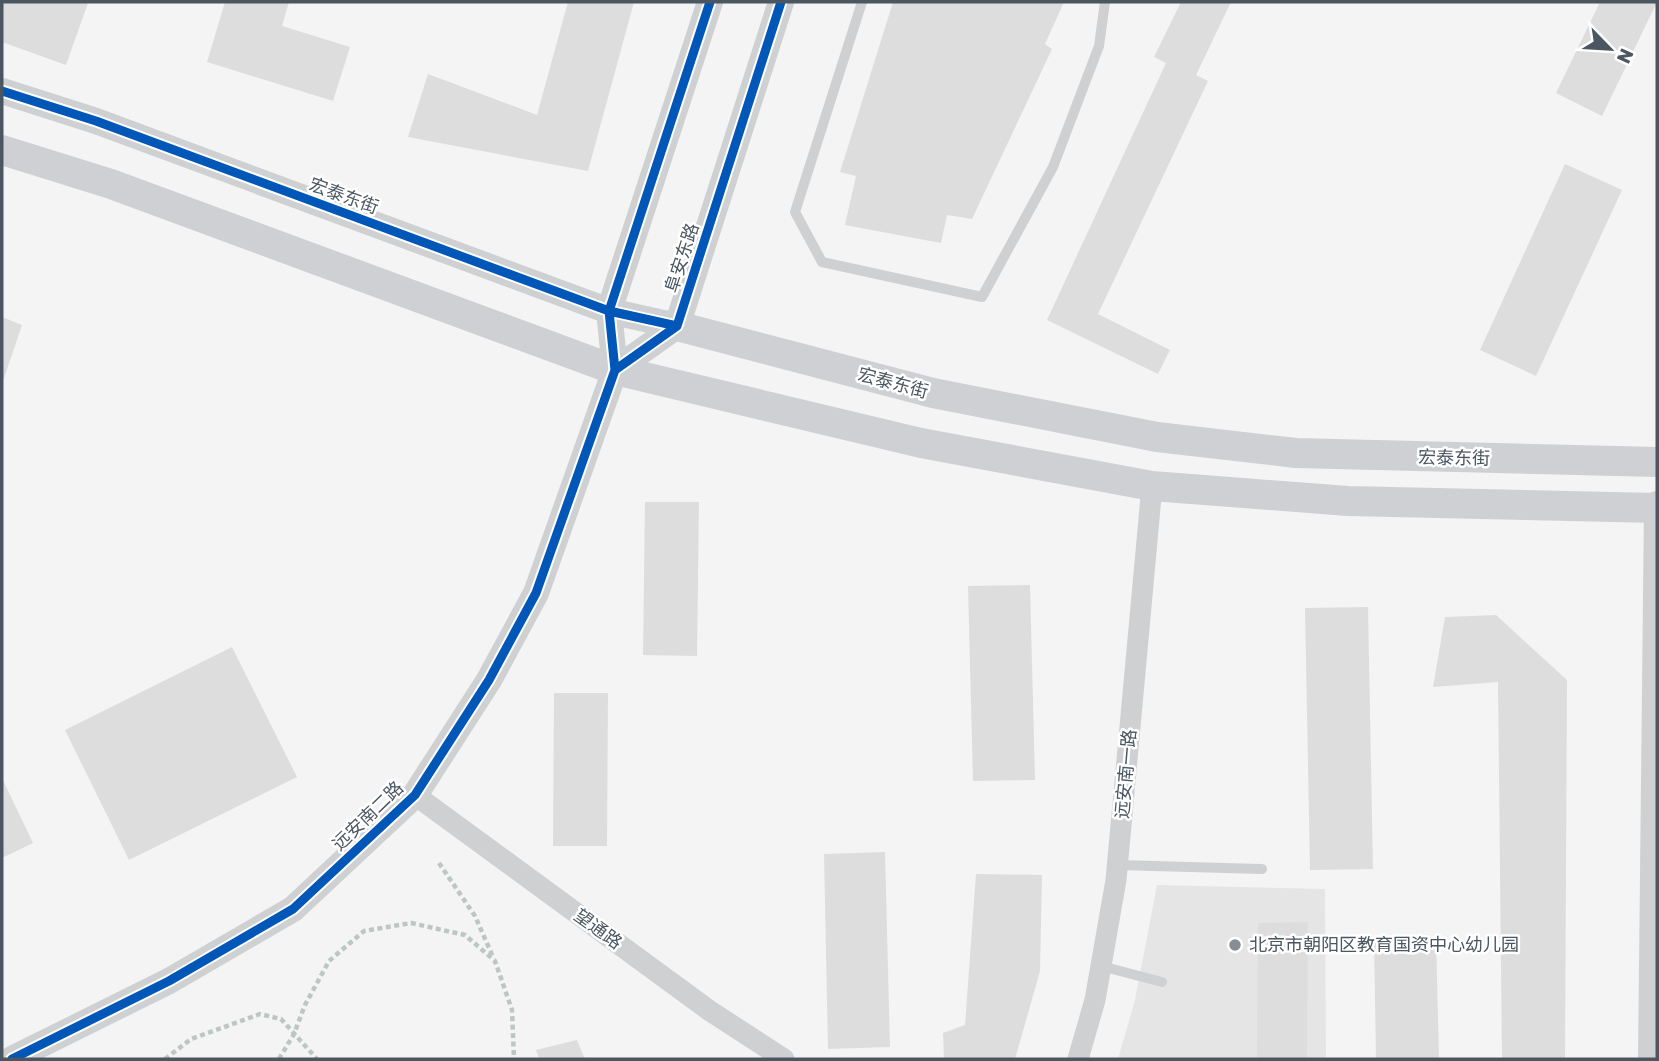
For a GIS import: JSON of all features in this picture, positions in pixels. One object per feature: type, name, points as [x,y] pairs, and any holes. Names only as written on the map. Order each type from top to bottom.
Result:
[{"type":"main road","points":[[2,150],[111,184],[615,370],[921,443],[1152,486],[1348,501],[1657,506]]},
{"type":"main road","name":"宏泰东街","points":[[677,326],[933,393],[1157,437],[1296,453],[1657,463]]},
{"type":"street","points":[[677,326],[615,370],[609,311],[710,2]]},
{"type":"street","name":"阜安东路","points":[[677,326],[781,2]]},
{"type":"street","name":"宏泰东街","points":[[2,92],[96,121],[609,311],[677,326]]},
{"type":"street","name":"远安南二路","points":[[12,1059],[169,981],[293,909],[415,795],[489,680],[536,593],[615,370]]},
{"type":"street","name":"远安南一路","points":[[1078,1059],[1095,1000],[1118,865],[1152,486]]},
{"type":"street","points":[[1651,1059],[1657,506]]},
{"type":"street","name":"望通路","points":[[415,795],[710,1011],[784,1059]]},
{"type":"lane","points":[[862,2],[795,212],[822,261],[982,297],[1053,167],[1099,46],[1105,2]]},
{"type":"lane","points":[[1118,865],[1262,869]]},
{"type":"lane","points":[[1101,966],[1162,982]]},
{"type":"path","points":[[439,863],[475,916],[495,961],[512,1010],[514,1059]]},
{"type":"path","points":[[279,1059],[329,961],[364,931],[411,923],[465,935],[495,961]]},
{"type":"path","points":[[165,1059],[191,1039],[260,1014],[281,1019],[317,1059]]},
{"type":"shaded area","name":"北京市朝阳区教育国资中心幼儿园","points":[[1157,885],[1325,889],[1326,1059],[1118,1059],[1135,1000]]},
{"type":"building","points":[[2,2],[88,3],[66,65],[2,42]]},
{"type":"building","points":[[225,2],[289,2],[282,26],[350,47],[333,101],[207,62]]},
{"type":"building","points":[[568,2],[634,2],[588,171],[408,137],[428,74],[537,115]]},
{"type":"building","points":[[893,2],[1064,2],[1045,44],[1052,49],[972,219],[947,215],[941,243],[845,225],[856,176],[840,172]]},
{"type":"building","points":[[1181,2],[1231,2],[1196,75],[1208,81],[1098,314],[1170,350],[1158,374],[1047,320],[1166,63],[1154,57]]},
{"type":"building","points":[[1600,2],[1657,2],[1602,116],[1556,93]]},
{"type":"building","points":[[1565,164],[1622,190],[1536,376],[1480,350]]},
{"type":"building","points":[[2,317],[22,325],[2,384]]},
{"type":"building","points":[[645,502],[699,502],[697,656],[643,655]]},
{"type":"building","points":[[1030,585],[1035,780],[973,781],[968,586]]},
{"type":"building","points":[[1368,607],[1373,869],[1310,870],[1305,608]]},
{"type":"building","points":[[1496,615],[1567,680],[1565,1059],[1502,1059],[1498,682],[1433,687],[1445,617]]},
{"type":"building","points":[[232,647],[297,777],[129,860],[65,730]]},
{"type":"building","points":[[554,693],[608,693],[607,846],[553,846]]},
{"type":"building","points":[[2,778],[33,843],[2,858]]},
{"type":"building","points":[[885,852],[890,1047],[828,1049],[824,854]]},
{"type":"building","points":[[976,874],[1042,875],[1040,971],[1015,1059],[944,1059],[943,1033],[965,1025]]},
{"type":"building","points":[[1308,922],[1307,1059],[1257,1059],[1258,923]]},
{"type":"building","points":[[1436,937],[1439,1059],[1376,1059],[1374,938]]},
{"type":"building","points":[[577,1040],[585,1059],[539,1059],[536,1050]]},
{"type":"cycle path","points":[[12,1059],[169,981],[293,909],[415,795],[489,680],[536,593],[615,370],[609,311],[710,2]]},
{"type":"cycle path","points":[[615,370],[677,326],[781,2]]},
{"type":"cycle path","points":[[2,91],[96,121],[609,311],[677,326]]},
{"type":"place","name":"北京市朝阳区教育国资中心幼儿园","points":[[1235,945]]}]
